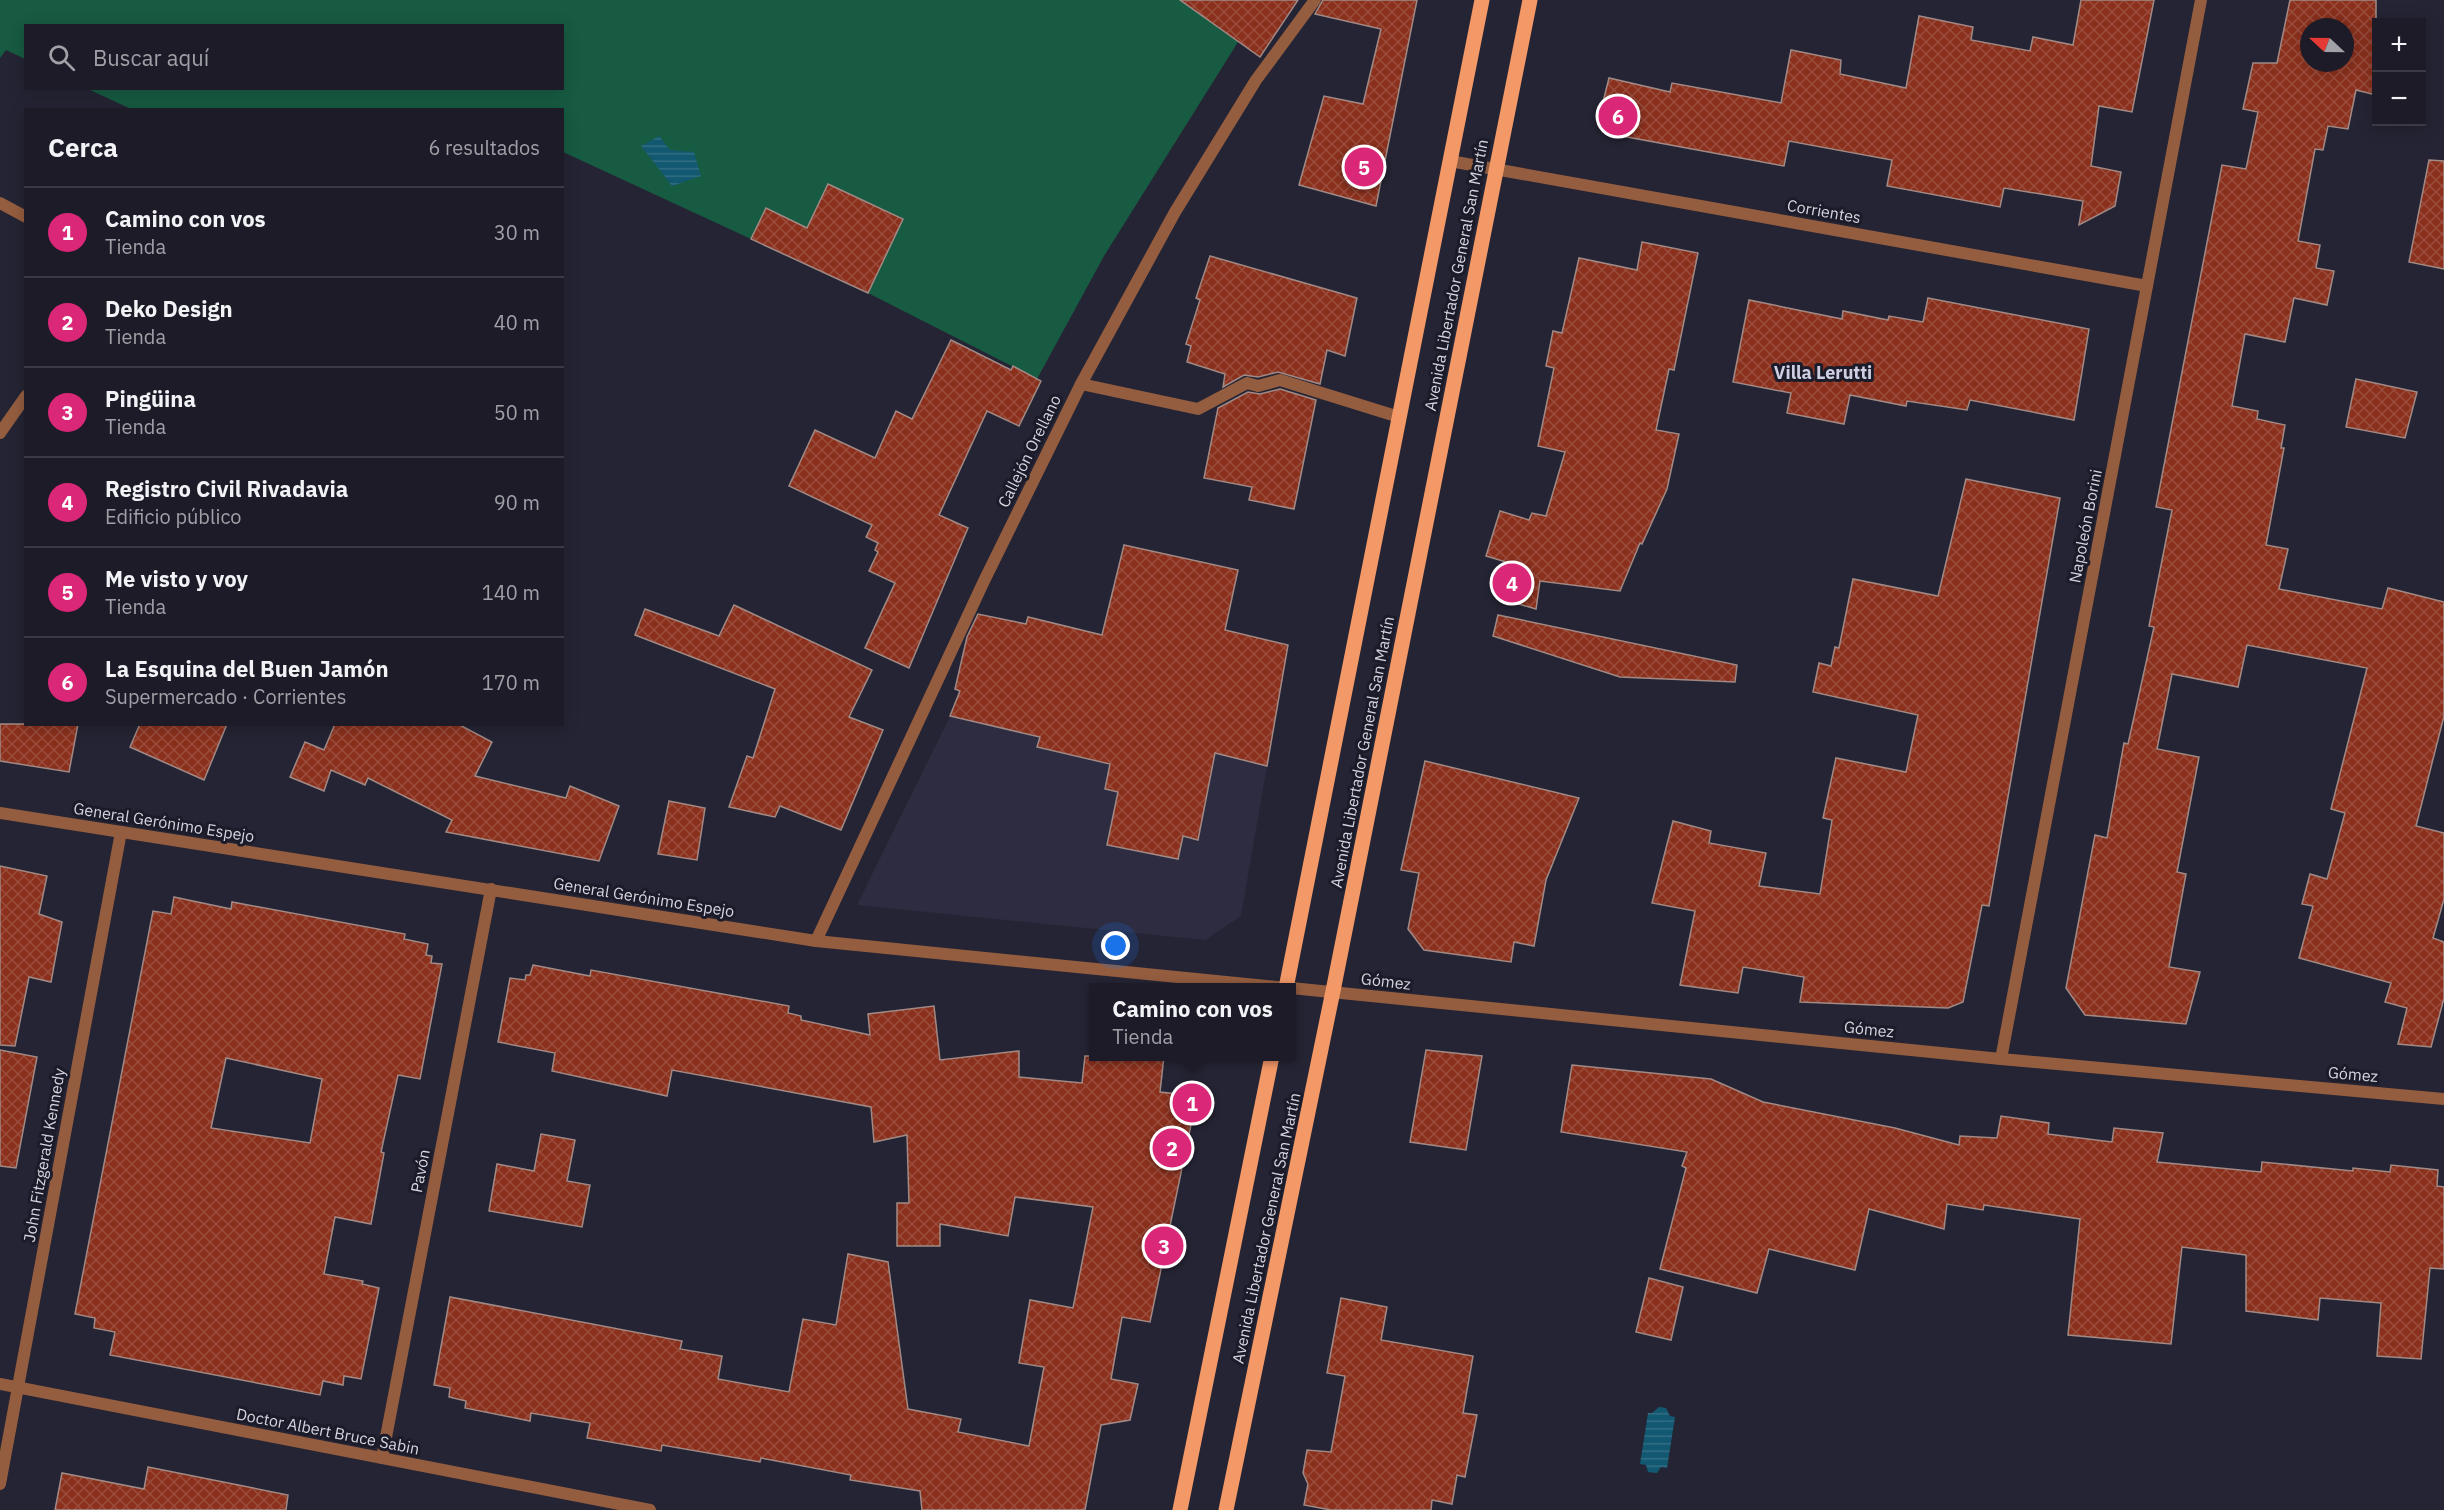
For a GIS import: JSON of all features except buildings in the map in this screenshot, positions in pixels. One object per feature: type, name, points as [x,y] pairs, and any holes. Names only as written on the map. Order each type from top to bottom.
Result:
[{"type":"main road","name":"Avenida Libertador General San Martín","points":[[1289,983],[1482,0]]},
{"type":"main road","name":"Avenida Libertador General San Martín","points":[[1226,1510],[1333,991],[1530,0]]},
{"type":"main road","name":"Avenida Libertador General San Martín","points":[[1180,1510],[1271,1061]]},
{"type":"street","name":"Callejón Orellano","points":[[816,941],[984,580],[1081,384],[1188,192],[1256,80],[1315,0]]},
{"type":"street","name":"Napoleón Borini","points":[[2001,1059],[2201,0]]},
{"type":"street","name":"Corrientes","points":[[1450,161],[2148,286]]},
{"type":"street","points":[[0,203],[24,216]]},
{"type":"street","points":[[1081,384],[1198,409],[1246,383],[1258,386],[1281,380],[1399,417]]},
{"type":"street","points":[[0,432],[24,399]]},
{"type":"street","name":"General Gerónimo Espejo","points":[[0,813],[816,941],[1238,983]]},
{"type":"street","name":"John Fitzgerald Kennedy","points":[[0,1484],[121,832]]},
{"type":"street","name":"Pavón","points":[[382,1458],[491,890]]},
{"type":"street","name":"Gómez","points":[[1296,989],[2001,1059],[2444,1099]]},
{"type":"street","name":"Doctor Albert Bruce Sabin","points":[[0,1384],[650,1510]]},
{"type":"shaded area","points":[[962,692],[1267,766],[1241,916],[1205,940],[857,905]]},
{"type":"green space","points":[[0,0],[1180,0],[1238,42],[1104,256],[1037,379],[868,293],[564,152],[564,108],[129,108],[90,90],[564,90],[564,24],[24,24],[24,59],[6,50],[0,58]]},
{"type":"water","points":[[659,136],[670,150],[694,152],[701,176],[672,186],[641,146]]},
{"type":"water","points":[[1659,1407],[1666,1408],[1670,1416],[1675,1417],[1667,1468],[1661,1467],[1657,1473],[1648,1472],[1646,1465],[1640,1464],[1648,1413],[1652,1413]]},
{"type":"place","name":"La Esquina del Buen Jamón","points":[[1618,116]]},
{"type":"place","name":"Me visto y voy","points":[[1364,167]]},
{"type":"place","name":"Registro Civil Rivadavia","points":[[1512,583]]},
{"type":"place","name":"Camino con vos","points":[[1192,1103]]},
{"type":"place","name":"Deko Design","points":[[1172,1148]]},
{"type":"place","name":"Pingüina","points":[[1164,1246]]},
{"type":"district","name":"Villa Lerutti","points":[[1823,373]]}]
